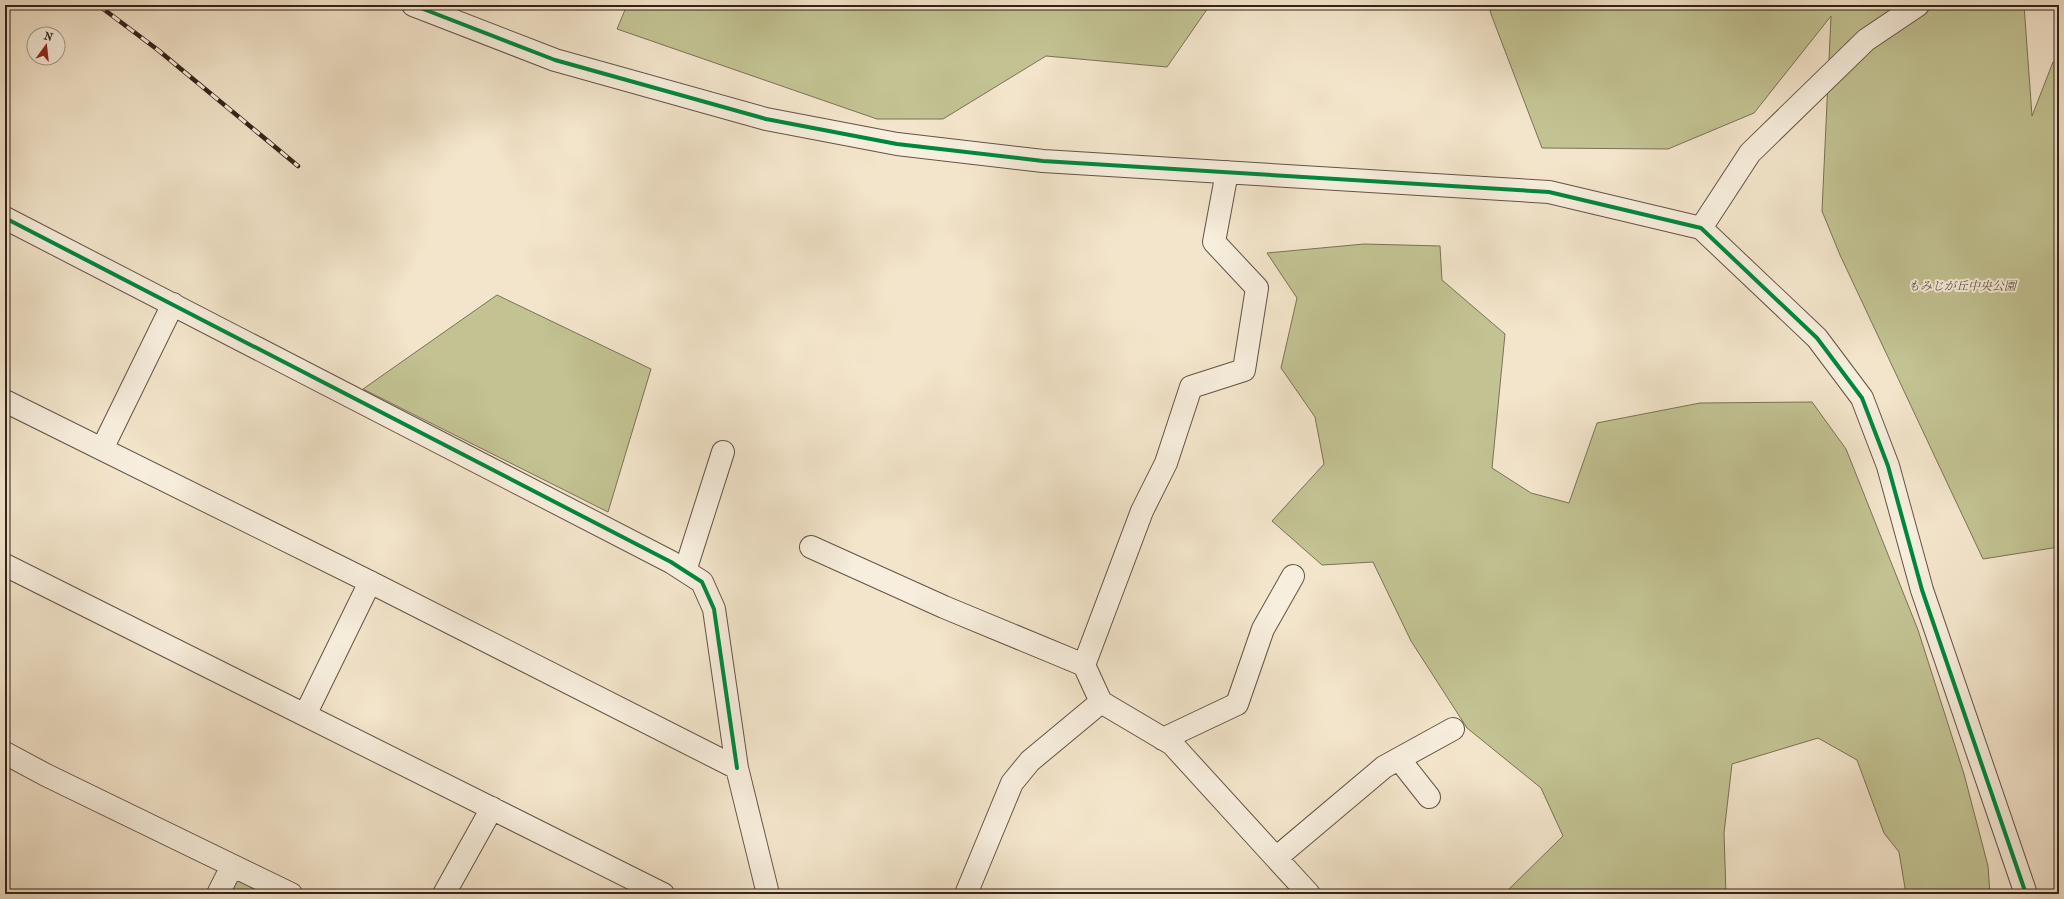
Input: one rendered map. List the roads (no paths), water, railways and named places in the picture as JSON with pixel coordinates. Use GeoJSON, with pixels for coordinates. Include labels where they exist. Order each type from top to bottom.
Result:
{"type":"FeatureCollection","features":[{"type":"Feature","properties":{"kind":"street"},"geometry":{"type":"LineString","coordinates":[[413,5],[555,60],[766,119],[897,144],[1043,161],[1549,192],[1701,228],[1817,338],[1862,398],[1888,466],[1922,590],[2026,894]]}},
{"type":"Feature","properties":{"kind":"street"},"geometry":{"type":"LineString","coordinates":[[1701,228],[1750,153],[1866,40],[1918,5]]}},
{"type":"Feature","properties":{"kind":"street"},"geometry":{"type":"LineString","coordinates":[[1084,665],[1142,511],[1166,463],[1192,387],[1244,370],[1257,288],[1214,242],[1227,172]]}},
{"type":"Feature","properties":{"kind":"street"},"geometry":{"type":"LineString","coordinates":[[5,218],[664,558],[702,582],[714,609],[736,768],[768,894]]}},
{"type":"Feature","properties":{"kind":"street"},"geometry":{"type":"LineString","coordinates":[[102,449],[173,304]]}},
{"type":"Feature","properties":{"kind":"street"},"geometry":{"type":"LineString","coordinates":[[5,401],[370,582],[736,768]]}},
{"type":"Feature","properties":{"kind":"street"},"geometry":{"type":"LineString","coordinates":[[685,571],[723,452]]}},
{"type":"Feature","properties":{"kind":"street"},"geometry":{"type":"LineString","coordinates":[[811,547],[944,608],[1084,665],[1101,702],[1172,744],[1309,894]]}},
{"type":"Feature","properties":{"kind":"street"},"geometry":{"type":"LineString","coordinates":[[5,565],[663,894]]}},
{"type":"Feature","properties":{"kind":"street"},"geometry":{"type":"LineString","coordinates":[[1163,739],[1237,704],[1263,629],[1293,576]]}},
{"type":"Feature","properties":{"kind":"street"},"geometry":{"type":"LineString","coordinates":[[305,715],[370,582]]}},
{"type":"Feature","properties":{"kind":"street"},"geometry":{"type":"LineString","coordinates":[[966,894],[1012,783],[1030,761],[1101,702]]}},
{"type":"Feature","properties":{"kind":"street"},"geometry":{"type":"LineString","coordinates":[[1276,858],[1384,767],[1453,729]]}},
{"type":"Feature","properties":{"kind":"street"},"geometry":{"type":"LineString","coordinates":[[5,753],[46,775],[291,894]]}},
{"type":"Feature","properties":{"kind":"street"},"geometry":{"type":"LineString","coordinates":[[1399,759],[1429,797]]}},
{"type":"Feature","properties":{"kind":"street"},"geometry":{"type":"LineString","coordinates":[[444,894],[492,808]]}},
{"type":"Feature","properties":{"kind":"street"},"geometry":{"type":"LineString","coordinates":[[218,894],[232,866]]}},
{"type":"Feature","properties":{"kind":"railway"},"geometry":{"type":"LineString","coordinates":[[98,5],[158,50],[298,166]]}},
{"type":"Feature","properties":{"kind":"park label","name":"もみじが丘中央公園"},"geometry":{"type":"Point","coordinates":[1962,286]}}]}
